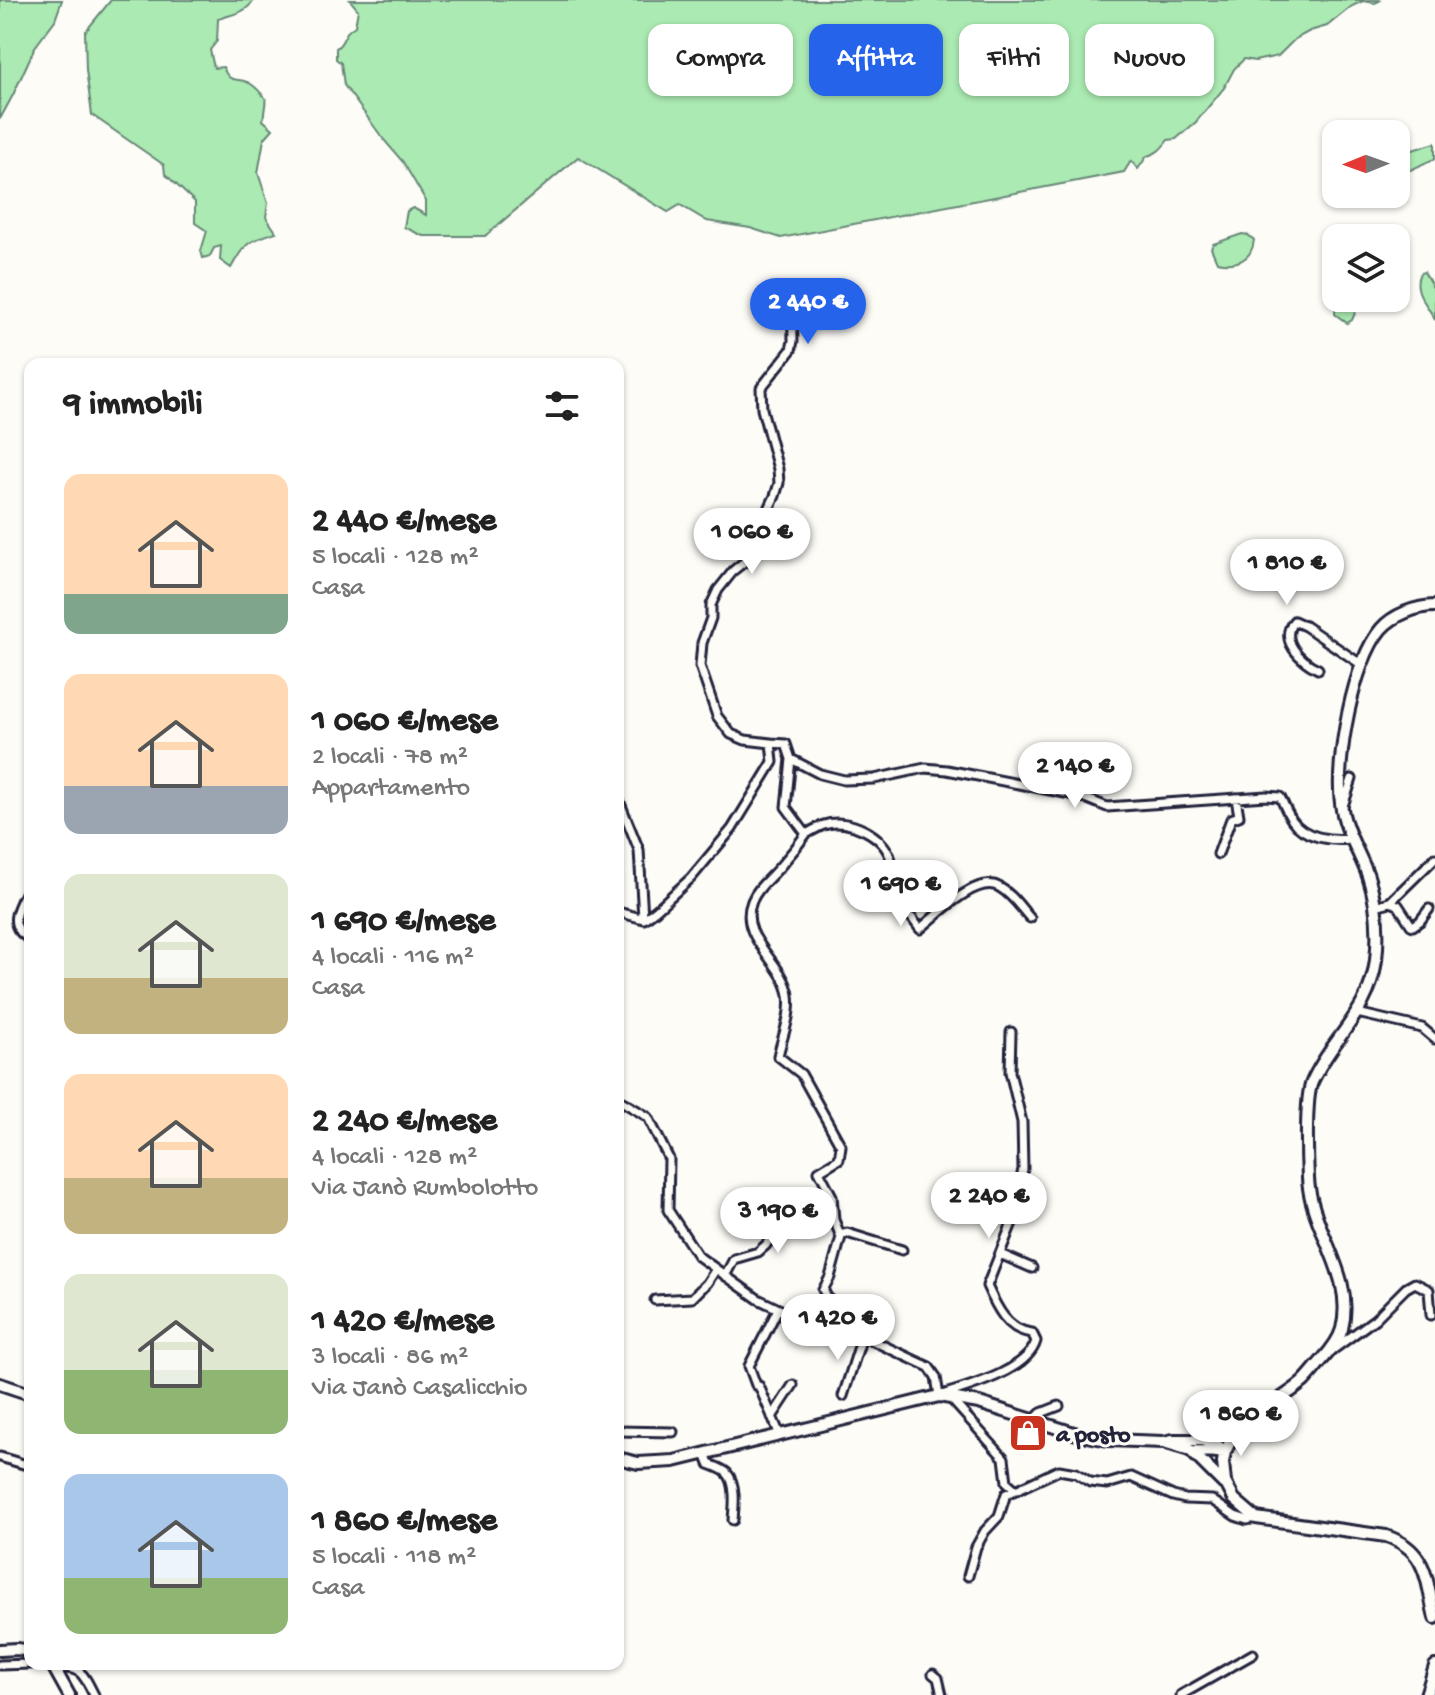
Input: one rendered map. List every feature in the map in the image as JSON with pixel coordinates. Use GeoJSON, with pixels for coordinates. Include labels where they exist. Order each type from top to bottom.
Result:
{"type":"FeatureCollection","features":[{"type":"Feature","properties":{"kind":"main road"},"geometry":{"type":"LineString","coordinates":[[1228,1489],[1224,1472],[1225,1452],[1231,1437],[1240,1426],[1304,1381],[1329,1352],[1341,1331],[1343,1289],[1310,1199],[1308,1119],[1311,1084],[1365,1000],[1376,959],[1375,906],[1368,877],[1350,839],[1342,808],[1340,766],[1354,689],[1367,653],[1380,630],[1403,614],[1435,606]]}},
{"type":"Feature","properties":{"kind":"main road"},"geometry":{"type":"LineString","coordinates":[[0,1384],[24,1392]]}},
{"type":"Feature","properties":{"kind":"main road"},"geometry":{"type":"LineString","coordinates":[[624,1460],[638,1463],[674,1461],[944,1396],[979,1403],[1077,1434],[1108,1440],[1199,1440],[1217,1445],[1225,1452]]}},
{"type":"Feature","properties":{"kind":"main road"},"geometry":{"type":"LineString","coordinates":[[1199,1440],[1240,1426]]}},
{"type":"Feature","properties":{"kind":"main road"},"geometry":{"type":"LineString","coordinates":[[1164,1442],[1190,1450],[1225,1452]]}},
{"type":"Feature","properties":{"kind":"main road"},"geometry":{"type":"LineString","coordinates":[[1190,1450],[1217,1475],[1234,1499],[1256,1518],[1386,1536],[1400,1541],[1421,1562],[1435,1618]]}},
{"type":"Feature","properties":{"kind":"main road"},"geometry":{"type":"LineString","coordinates":[[0,1650],[24,1650]]}},
{"type":"Feature","properties":{"kind":"main road"},"geometry":{"type":"LineString","coordinates":[[1426,1695],[1435,1666]]}},
{"type":"Feature","properties":{"kind":"main road"},"geometry":{"type":"LineString","coordinates":[[53,1670],[69,1695]]}},
{"type":"Feature","properties":{"kind":"street"},"geometry":{"type":"LineString","coordinates":[[792,289],[791,350],[761,388],[762,409],[779,483],[744,562],[718,590],[711,605],[700,666],[717,716],[731,734],[745,740],[786,744],[791,759],[786,807],[806,834]]}},
{"type":"Feature","properties":{"kind":"street"},"geometry":{"type":"LineString","coordinates":[[1318,669],[1293,650],[1288,632],[1294,621],[1362,665]]}},
{"type":"Feature","properties":{"kind":"street"},"geometry":{"type":"LineString","coordinates":[[624,913],[643,918],[691,878],[732,829],[773,762],[771,743]]}},
{"type":"Feature","properties":{"kind":"street"},"geometry":{"type":"LineString","coordinates":[[791,759],[820,774],[844,780],[874,779],[925,768],[947,770],[1080,796],[1107,807],[1280,797],[1299,829],[1325,839],[1350,839]]}},
{"type":"Feature","properties":{"kind":"street"},"geometry":{"type":"LineString","coordinates":[[1342,808],[1352,779]]}},
{"type":"Feature","properties":{"kind":"street"},"geometry":{"type":"LineString","coordinates":[[1218,854],[1231,819],[1239,816],[1236,798]]}},
{"type":"Feature","properties":{"kind":"street"},"geometry":{"type":"LineString","coordinates":[[624,813],[639,850],[643,918]]}},
{"type":"Feature","properties":{"kind":"street"},"geometry":{"type":"LineString","coordinates":[[1016,1490],[1007,1482],[1004,1458],[944,1396],[929,1367],[846,1329],[823,1290],[830,1277],[841,1237],[834,1220],[832,1196],[819,1171],[839,1159],[841,1146],[801,1074],[778,1056],[788,1013],[789,992],[782,974],[753,935],[750,905],[758,890],[806,834],[825,825],[836,824],[863,830],[888,850],[894,873],[890,898],[920,929],[969,891],[989,884],[997,885],[1013,898],[1030,918]]}},
{"type":"Feature","properties":{"kind":"street"},"geometry":{"type":"LineString","coordinates":[[1375,906],[1390,902],[1435,858]]}},
{"type":"Feature","properties":{"kind":"street"},"geometry":{"type":"LineString","coordinates":[[24,897],[14,918],[16,928],[24,936]]}},
{"type":"Feature","properties":{"kind":"street"},"geometry":{"type":"LineString","coordinates":[[1390,902],[1398,905],[1413,926],[1429,909]]}},
{"type":"Feature","properties":{"kind":"street"},"geometry":{"type":"LineString","coordinates":[[1357,1013],[1422,1028],[1435,1039]]}},
{"type":"Feature","properties":{"kind":"street"},"geometry":{"type":"LineString","coordinates":[[944,1396],[1014,1366],[1034,1349],[1036,1341],[1032,1333],[1021,1332],[999,1312],[987,1286],[1012,1223],[1023,1169],[1022,1122],[1010,1072],[1011,1032]]}},
{"type":"Feature","properties":{"kind":"street"},"geometry":{"type":"LineString","coordinates":[[624,1103],[648,1117],[669,1159],[668,1210],[698,1256],[758,1299],[778,1309],[829,1333],[846,1329]]}},
{"type":"Feature","properties":{"kind":"street"},"geometry":{"type":"LineString","coordinates":[[725,1276],[734,1259],[758,1252],[766,1245],[791,1205]]}},
{"type":"Feature","properties":{"kind":"street"},"geometry":{"type":"LineString","coordinates":[[840,1235],[847,1233],[902,1250]]}},
{"type":"Feature","properties":{"kind":"street"},"geometry":{"type":"LineString","coordinates":[[1000,1254],[1032,1268]]}},
{"type":"Feature","properties":{"kind":"street"},"geometry":{"type":"LineString","coordinates":[[655,1300],[692,1298],[716,1269]]}},
{"type":"Feature","properties":{"kind":"street"},"geometry":{"type":"LineString","coordinates":[[1329,1352],[1375,1319],[1415,1283],[1429,1290],[1431,1315]]}},
{"type":"Feature","properties":{"kind":"street"},"geometry":{"type":"LineString","coordinates":[[778,1309],[749,1366],[780,1435]]}},
{"type":"Feature","properties":{"kind":"street"},"geometry":{"type":"LineString","coordinates":[[843,1396],[862,1337]]}},
{"type":"Feature","properties":{"kind":"street"},"geometry":{"type":"LineString","coordinates":[[772,1417],[793,1385]]}},
{"type":"Feature","properties":{"kind":"street"},"geometry":{"type":"LineString","coordinates":[[1034,1420],[1041,1413],[1059,1406]]}},
{"type":"Feature","properties":{"kind":"street"},"geometry":{"type":"LineString","coordinates":[[624,1431],[673,1432]]}},
{"type":"Feature","properties":{"kind":"street"},"geometry":{"type":"LineString","coordinates":[[705,1454],[709,1464],[727,1473],[730,1478],[733,1520]]}},
{"type":"Feature","properties":{"kind":"street"},"geometry":{"type":"LineString","coordinates":[[0,1457],[24,1464]]}},
{"type":"Feature","properties":{"kind":"street"},"geometry":{"type":"LineString","coordinates":[[968,1576],[976,1547],[999,1516],[1006,1494],[1059,1470],[1076,1473],[1090,1482],[1107,1484],[1131,1477],[1173,1496],[1212,1500],[1235,1516],[1247,1520],[1256,1518]]}},
{"type":"Feature","properties":{"kind":"street"},"geometry":{"type":"LineString","coordinates":[[1181,1695],[1253,1654]]}},
{"type":"Feature","properties":{"kind":"street"},"geometry":{"type":"LineString","coordinates":[[0,1665],[24,1664]]}},
{"type":"Feature","properties":{"kind":"street"},"geometry":{"type":"LineString","coordinates":[[76,1670],[85,1676],[94,1695]]}},
{"type":"Feature","properties":{"kind":"street"},"geometry":{"type":"LineString","coordinates":[[933,1674],[938,1678],[942,1695]]}},
{"type":"Feature","properties":{"kind":"green space"},"geometry":{"type":"Polygon","coordinates":[[[0,0],[62,0],[55,20],[35,47],[0,119],[0,0]]]}},
{"type":"Feature","properties":{"kind":"green space"},"geometry":{"type":"Polygon","coordinates":[[[111,0],[254,0],[242,11],[218,19],[217,41],[210,50],[214,68],[223,67],[228,77],[251,84],[266,99],[263,120],[273,129],[264,139],[258,173],[268,203],[266,217],[276,232],[249,244],[231,268],[220,260],[221,246],[203,258],[201,251],[207,231],[195,223],[195,202],[165,174],[164,165],[92,115],[85,32],[111,0]]]}},
{"type":"Feature","properties":{"kind":"green space"},"geometry":{"type":"Polygon","coordinates":[[[350,0],[1381,0],[1375,3],[1363,1],[1352,6],[1327,26],[1295,39],[1278,56],[1255,61],[1244,59],[1196,122],[1176,139],[1168,140],[1154,154],[1147,156],[1138,169],[1131,161],[1124,172],[781,238],[750,228],[707,221],[680,205],[668,212],[578,157],[485,236],[423,236],[404,227],[407,211],[413,208],[426,215],[426,201],[403,162],[344,85],[341,63],[336,59],[336,48],[355,26],[358,10],[350,0]]]}},
{"type":"Feature","properties":{"kind":"green space"},"geometry":{"type":"Polygon","coordinates":[[[1435,143],[1435,159],[1410,170],[1410,151],[1435,143]]]}},
{"type":"Feature","properties":{"kind":"green space"},"geometry":{"type":"Polygon","coordinates":[[[1242,234],[1254,240],[1250,253],[1236,262],[1217,262],[1211,248],[1213,244],[1242,234]]]}},
{"type":"Feature","properties":{"kind":"green space"},"geometry":{"type":"Polygon","coordinates":[[[1424,272],[1435,291],[1435,320],[1418,285],[1420,273],[1424,272]]]}},
{"type":"Feature","properties":{"kind":"green space"},"geometry":{"type":"Polygon","coordinates":[[[1335,312],[1355,312],[1347,323],[1335,312]]]}},
{"type":"Feature","properties":{"kind":"place","name":"a posto"},"geometry":{"type":"Point","coordinates":[1028,1433]}}]}
